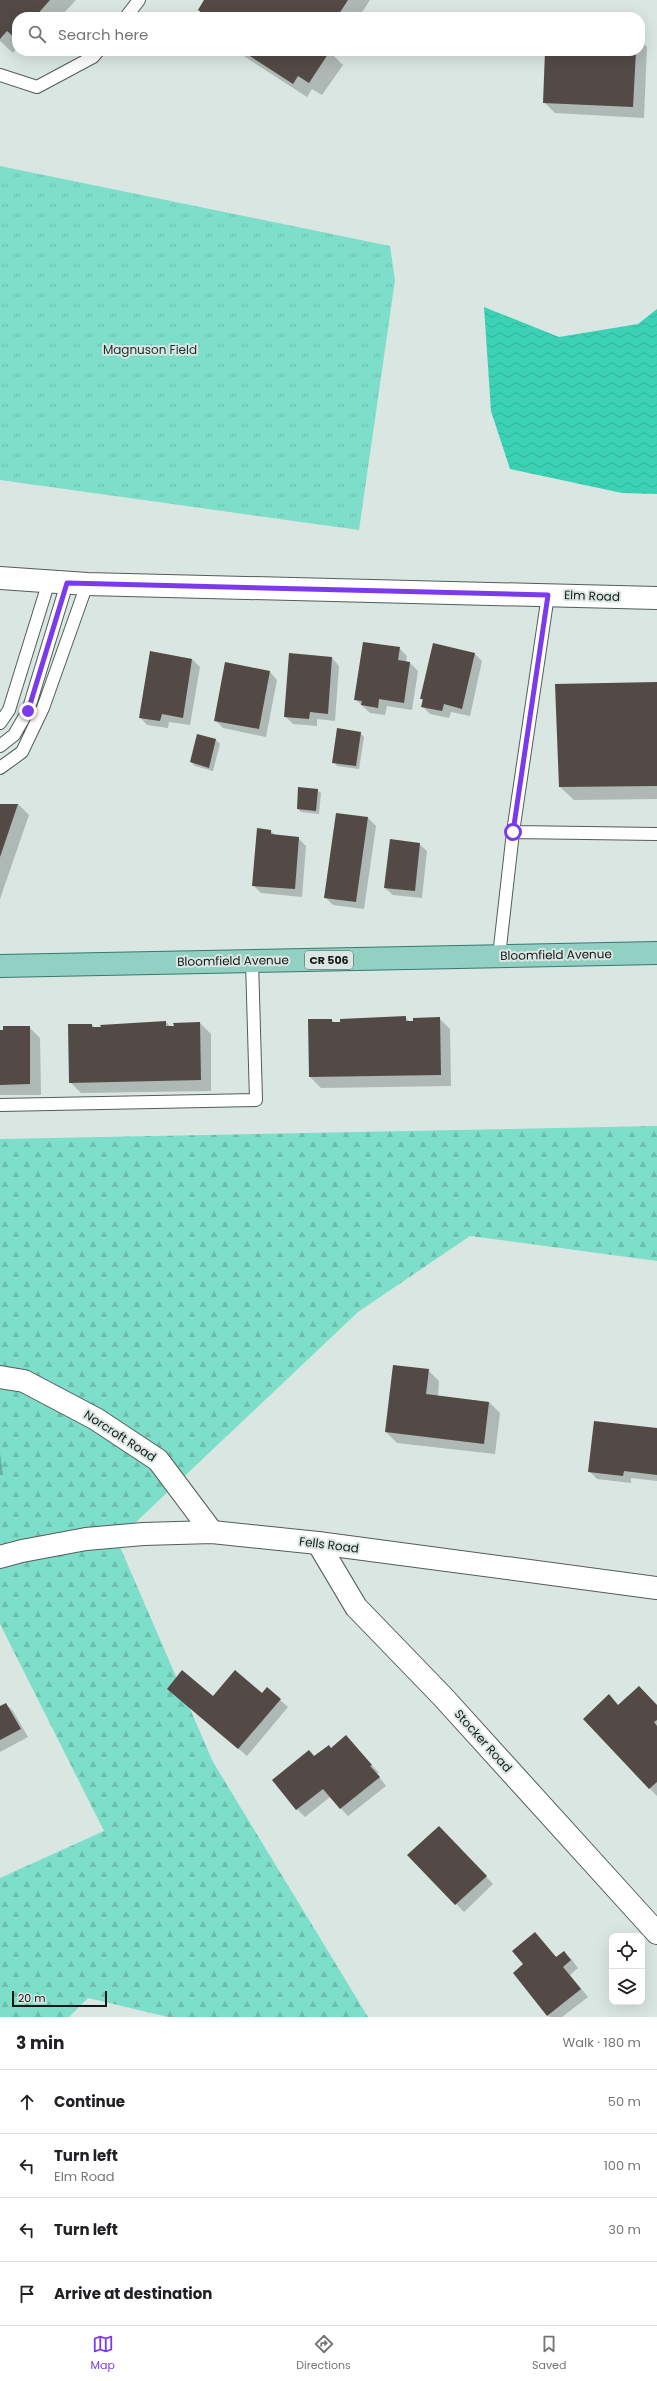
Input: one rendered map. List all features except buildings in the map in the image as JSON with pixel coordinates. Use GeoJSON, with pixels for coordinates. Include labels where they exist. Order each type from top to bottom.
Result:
{"type":"FeatureCollection","features":[{"type":"Feature","properties":{"kind":"main road","name":"Bloomfield Avenue"},"geometry":{"type":"LineString","coordinates":[[0,966],[657,954]]}},
{"type":"Feature","properties":{"kind":"street","name":"Elm Road"},"geometry":{"type":"LineString","coordinates":[[0,578],[68,582],[657,598]]}},
{"type":"Feature","properties":{"kind":"street","name":"Norcroft Road"},"geometry":{"type":"LineString","coordinates":[[0,1377],[24,1381],[90,1415],[158,1460],[212,1532]]}},
{"type":"Feature","properties":{"kind":"street","name":"Fells Road"},"geometry":{"type":"LineString","coordinates":[[0,1557],[22,1551],[86,1540],[143,1534],[212,1532],[318,1543],[657,1588]]}},
{"type":"Feature","properties":{"kind":"street","name":"Stocker Road"},"geometry":{"type":"LineString","coordinates":[[318,1543],[356,1607],[443,1697],[657,1933]]}},
{"type":"Feature","properties":{"kind":"lane"},"geometry":{"type":"LineString","coordinates":[[130,12],[139,0]]}},
{"type":"Feature","properties":{"kind":"lane"},"geometry":{"type":"LineString","coordinates":[[0,75],[37,87],[94,56]]}},
{"type":"Feature","properties":{"kind":"lane"},"geometry":{"type":"LineString","coordinates":[[0,723],[9,710],[68,582]]}},
{"type":"Feature","properties":{"kind":"lane"},"geometry":{"type":"LineString","coordinates":[[0,746],[14,735],[28,711],[68,582]]}},
{"type":"Feature","properties":{"kind":"lane"},"geometry":{"type":"LineString","coordinates":[[0,768],[22,752],[43,708],[68,582]]}},
{"type":"Feature","properties":{"kind":"lane"},"geometry":{"type":"LineString","coordinates":[[499,956],[513,832],[548,595]]}},
{"type":"Feature","properties":{"kind":"lane"},"geometry":{"type":"LineString","coordinates":[[513,832],[657,834]]}},
{"type":"Feature","properties":{"kind":"lane"},"geometry":{"type":"LineString","coordinates":[[0,1105],[256,1100],[252,961]]}},
{"type":"Feature","properties":{"kind":"green space","name":"Magnuson Field"},"geometry":{"type":"Polygon","coordinates":[[[0,166],[390,246],[395,280],[359,530],[0,480],[0,166]]]}},
{"type":"Feature","properties":{"kind":"green space"},"geometry":{"type":"Polygon","coordinates":[[[657,1126],[657,1261],[470,1236],[358,1312],[117,1540],[213,1762],[368,2017],[168,2017],[88,1998],[69,2017],[0,2017],[0,1878],[104,1831],[0,1624],[0,1139],[657,1126]]]}},
{"type":"Feature","properties":{"kind":"water"},"geometry":{"type":"Polygon","coordinates":[[[484,307],[559,337],[638,324],[657,309],[657,494],[622,493],[510,469],[491,411],[484,307]]]}},
{"type":"Feature","properties":{"kind":"route"},"geometry":{"type":"LineString","coordinates":[[28,711],[67,583],[548,595],[513,832]]}}]}
